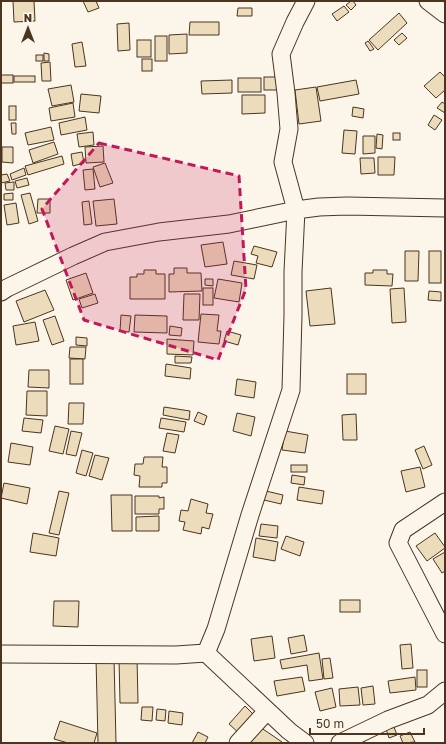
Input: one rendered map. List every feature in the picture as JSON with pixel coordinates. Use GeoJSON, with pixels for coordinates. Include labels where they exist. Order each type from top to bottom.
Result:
{"type":"FeatureCollection","features":[{"type":"Feature","properties":{"kind":"street"},"geometry":{"type":"LineString","coordinates":[[206,654],[216,629],[250,515],[291,390],[293,272],[296,210],[283,162],[288,129],[286,93],[281,54],[306,1]]}},
{"type":"Feature","properties":{"kind":"street"},"geometry":{"type":"LineString","coordinates":[[428,1],[445,14]]}},
{"type":"Feature","properties":{"kind":"street"},"geometry":{"type":"LineString","coordinates":[[1,292],[73,256],[106,242],[160,232],[230,224],[296,210],[319,207],[347,206],[445,208]]}},
{"type":"Feature","properties":{"kind":"street"},"geometry":{"type":"LineString","coordinates":[[445,502],[403,530],[398,543],[445,634]]}},
{"type":"Feature","properties":{"kind":"street"},"geometry":{"type":"LineString","coordinates":[[1,654],[176,656],[206,654],[289,731],[305,743]]}},
{"type":"Feature","properties":{"kind":"street"},"geometry":{"type":"LineString","coordinates":[[340,743],[388,720],[428,704],[445,691]]}},
{"type":"Feature","properties":{"kind":"street"},"geometry":{"type":"LineString","coordinates":[[238,743],[267,711]]}},
{"type":"Feature","properties":{"kind":"highlighted area"},"geometry":{"type":"Polygon","coordinates":[[[99,143],[239,176],[246,289],[218,360],[84,320],[42,209],[99,143]]]}},
{"type":"Feature","properties":{"kind":"building"},"geometry":{"type":"Polygon","coordinates":[[[13,1],[34,1],[35,21],[14,22],[13,1]]]}},
{"type":"Feature","properties":{"kind":"building"},"geometry":{"type":"Polygon","coordinates":[[[83,1],[96,1],[99,8],[88,12],[83,1]]]}},
{"type":"Feature","properties":{"kind":"building"},"geometry":{"type":"Polygon","coordinates":[[[353,1],[356,5],[351,10],[346,5],[353,1]]]}},
{"type":"Feature","properties":{"kind":"building"},"geometry":{"type":"Polygon","coordinates":[[[344,6],[349,12],[337,21],[332,14],[344,6]]]}},
{"type":"Feature","properties":{"kind":"building"},"geometry":{"type":"Polygon","coordinates":[[[238,8],[252,8],[252,16],[237,16],[238,8]]]}},
{"type":"Feature","properties":{"kind":"building"},"geometry":{"type":"Polygon","coordinates":[[[399,13],[407,23],[378,50],[369,40],[399,13]]]}},
{"type":"Feature","properties":{"kind":"building"},"geometry":{"type":"Polygon","coordinates":[[[190,22],[219,22],[219,35],[189,35],[190,22]]]}},
{"type":"Feature","properties":{"kind":"building"},"geometry":{"type":"Polygon","coordinates":[[[129,23],[130,50],[118,51],[117,24],[129,23]]]}},
{"type":"Feature","properties":{"kind":"building"},"geometry":{"type":"Polygon","coordinates":[[[402,33],[407,38],[399,45],[394,40],[402,33]]]}},
{"type":"Feature","properties":{"kind":"building"},"geometry":{"type":"Polygon","coordinates":[[[187,34],[187,53],[169,54],[169,35],[187,34]]]}},
{"type":"Feature","properties":{"kind":"building"},"geometry":{"type":"Polygon","coordinates":[[[155,36],[167,36],[167,61],[155,61],[155,36]]]}},
{"type":"Feature","properties":{"kind":"building"},"geometry":{"type":"Polygon","coordinates":[[[137,40],[151,40],[151,57],[137,57],[137,40]]]}},
{"type":"Feature","properties":{"kind":"building"},"geometry":{"type":"Polygon","coordinates":[[[368,41],[374,49],[370,51],[365,43],[368,41]]]}},
{"type":"Feature","properties":{"kind":"building"},"geometry":{"type":"Polygon","coordinates":[[[82,42],[86,66],[75,67],[72,44],[82,42]]]}},
{"type":"Feature","properties":{"kind":"building"},"geometry":{"type":"Polygon","coordinates":[[[44,53],[49,54],[49,61],[44,61],[44,53]]]}},
{"type":"Feature","properties":{"kind":"building"},"geometry":{"type":"Polygon","coordinates":[[[36,55],[43,55],[43,61],[36,61],[36,55]]]}},
{"type":"Feature","properties":{"kind":"building"},"geometry":{"type":"Polygon","coordinates":[[[142,59],[152,59],[152,71],[142,71],[142,59]]]}},
{"type":"Feature","properties":{"kind":"building"},"geometry":{"type":"Polygon","coordinates":[[[50,62],[51,81],[42,81],[41,63],[50,62]]]}},
{"type":"Feature","properties":{"kind":"building"},"geometry":{"type":"Polygon","coordinates":[[[440,72],[445,77],[445,90],[436,98],[424,86],[440,72]]]}},
{"type":"Feature","properties":{"kind":"building"},"geometry":{"type":"Polygon","coordinates":[[[1,75],[13,75],[13,83],[1,83],[1,75]]]}},
{"type":"Feature","properties":{"kind":"building"},"geometry":{"type":"Polygon","coordinates":[[[14,76],[35,76],[35,82],[14,82],[14,76]]]}},
{"type":"Feature","properties":{"kind":"building"},"geometry":{"type":"Polygon","coordinates":[[[264,77],[277,77],[277,90],[264,90],[264,77]]]}},
{"type":"Feature","properties":{"kind":"building"},"geometry":{"type":"Polygon","coordinates":[[[238,78],[261,78],[261,92],[238,92],[238,78]]]}},
{"type":"Feature","properties":{"kind":"building"},"geometry":{"type":"Polygon","coordinates":[[[232,80],[232,93],[202,94],[201,81],[232,80]]]}},
{"type":"Feature","properties":{"kind":"building"},"geometry":{"type":"Polygon","coordinates":[[[356,80],[359,94],[320,101],[317,87],[356,80]]]}},
{"type":"Feature","properties":{"kind":"building"},"geometry":{"type":"Polygon","coordinates":[[[71,85],[74,102],[52,106],[48,89],[71,85]]]}},
{"type":"Feature","properties":{"kind":"building"},"geometry":{"type":"Polygon","coordinates":[[[316,87],[321,121],[299,124],[295,90],[316,87]]]}},
{"type":"Feature","properties":{"kind":"building"},"geometry":{"type":"Polygon","coordinates":[[[81,94],[101,96],[99,113],[79,111],[81,94]]]}},
{"type":"Feature","properties":{"kind":"building"},"geometry":{"type":"Polygon","coordinates":[[[242,95],[265,95],[265,113],[242,114],[242,95]]]}},
{"type":"Feature","properties":{"kind":"building"},"geometry":{"type":"Polygon","coordinates":[[[442,102],[445,104],[445,113],[437,108],[442,102]]]}},
{"type":"Feature","properties":{"kind":"building"},"geometry":{"type":"Polygon","coordinates":[[[73,103],[75,117],[51,121],[49,108],[73,103]]]}},
{"type":"Feature","properties":{"kind":"building"},"geometry":{"type":"Polygon","coordinates":[[[9,106],[16,106],[16,120],[9,120],[9,106]]]}},
{"type":"Feature","properties":{"kind":"building"},"geometry":{"type":"Polygon","coordinates":[[[353,107],[364,109],[363,118],[352,116],[353,107]]]}},
{"type":"Feature","properties":{"kind":"building"},"geometry":{"type":"Polygon","coordinates":[[[434,115],[442,120],[435,130],[428,125],[434,115]]]}},
{"type":"Feature","properties":{"kind":"building"},"geometry":{"type":"Polygon","coordinates":[[[85,117],[87,130],[61,135],[59,123],[85,117]]]}},
{"type":"Feature","properties":{"kind":"building"},"geometry":{"type":"Polygon","coordinates":[[[11,123],[16,123],[16,134],[12,134],[11,123]]]}},
{"type":"Feature","properties":{"kind":"building"},"geometry":{"type":"Polygon","coordinates":[[[51,127],[54,140],[28,145],[25,133],[51,127]]]}},
{"type":"Feature","properties":{"kind":"building"},"geometry":{"type":"Polygon","coordinates":[[[344,130],[357,131],[355,154],[342,153],[344,130]]]}},
{"type":"Feature","properties":{"kind":"building"},"geometry":{"type":"Polygon","coordinates":[[[93,132],[94,145],[79,147],[77,134],[93,132]]]}},
{"type":"Feature","properties":{"kind":"building"},"geometry":{"type":"Polygon","coordinates":[[[393,133],[400,133],[400,140],[393,140],[393,133]]]}},
{"type":"Feature","properties":{"kind":"building"},"geometry":{"type":"Polygon","coordinates":[[[377,134],[383,135],[382,149],[376,148],[377,134]]]}},
{"type":"Feature","properties":{"kind":"building"},"geometry":{"type":"Polygon","coordinates":[[[363,136],[375,136],[375,153],[363,154],[363,136]]]}},
{"type":"Feature","properties":{"kind":"building"},"geometry":{"type":"Polygon","coordinates":[[[54,142],[58,154],[33,163],[29,150],[54,142]]]}},
{"type":"Feature","properties":{"kind":"building"},"geometry":{"type":"Polygon","coordinates":[[[103,146],[104,162],[86,163],[85,147],[103,146]]]}},
{"type":"Feature","properties":{"kind":"building"},"geometry":{"type":"Polygon","coordinates":[[[2,147],[13,147],[13,163],[2,162],[2,147]]]}},
{"type":"Feature","properties":{"kind":"building"},"geometry":{"type":"Polygon","coordinates":[[[82,152],[84,163],[73,166],[71,154],[82,152]]]}},
{"type":"Feature","properties":{"kind":"building"},"geometry":{"type":"Polygon","coordinates":[[[62,156],[64,164],[28,175],[25,166],[62,156]]]}},
{"type":"Feature","properties":{"kind":"building"},"geometry":{"type":"Polygon","coordinates":[[[378,157],[395,157],[394,175],[378,175],[378,157]]]}},
{"type":"Feature","properties":{"kind":"building"},"geometry":{"type":"Polygon","coordinates":[[[360,158],[374,158],[375,173],[361,174],[360,158]]]}},
{"type":"Feature","properties":{"kind":"building"},"geometry":{"type":"Polygon","coordinates":[[[105,163],[113,183],[100,187],[93,167],[105,163]]]}},
{"type":"Feature","properties":{"kind":"building"},"geometry":{"type":"Polygon","coordinates":[[[24,168],[26,175],[12,180],[10,174],[24,168]]]}},
{"type":"Feature","properties":{"kind":"building"},"geometry":{"type":"Polygon","coordinates":[[[93,169],[95,189],[85,190],[83,170],[93,169]]]}},
{"type":"Feature","properties":{"kind":"building"},"geometry":{"type":"Polygon","coordinates":[[[7,174],[10,181],[1,183],[1,175],[7,174]]]}},
{"type":"Feature","properties":{"kind":"building"},"geometry":{"type":"Polygon","coordinates":[[[27,178],[29,185],[17,188],[15,181],[27,178]]]}},
{"type":"Feature","properties":{"kind":"building"},"geometry":{"type":"Polygon","coordinates":[[[14,182],[14,190],[6,190],[5,183],[14,182]]]}},
{"type":"Feature","properties":{"kind":"building"},"geometry":{"type":"Polygon","coordinates":[[[13,193],[13,200],[4,200],[4,194],[13,193]]]}},
{"type":"Feature","properties":{"kind":"building"},"geometry":{"type":"Polygon","coordinates":[[[30,193],[38,221],[29,224],[21,195],[30,193]]]}},
{"type":"Feature","properties":{"kind":"building"},"geometry":{"type":"Polygon","coordinates":[[[38,199],[50,199],[50,213],[37,213],[38,199]]]}},
{"type":"Feature","properties":{"kind":"building"},"geometry":{"type":"Polygon","coordinates":[[[114,199],[117,224],[96,226],[93,201],[114,199]]]}},
{"type":"Feature","properties":{"kind":"building"},"geometry":{"type":"Polygon","coordinates":[[[89,201],[92,224],[84,225],[82,202],[89,201]]]}},
{"type":"Feature","properties":{"kind":"building"},"geometry":{"type":"Polygon","coordinates":[[[16,203],[19,223],[7,225],[4,205],[16,203]]]}},
{"type":"Feature","properties":{"kind":"building"},"geometry":{"type":"Polygon","coordinates":[[[223,242],[227,264],[205,267],[201,245],[223,242]]]}},
{"type":"Feature","properties":{"kind":"building"},"geometry":{"type":"Polygon","coordinates":[[[254,246],[277,252],[272,267],[256,263],[258,256],[251,254],[254,246]]]}},
{"type":"Feature","properties":{"kind":"building"},"geometry":{"type":"Polygon","coordinates":[[[405,251],[419,251],[418,281],[405,281],[405,251]]]}},
{"type":"Feature","properties":{"kind":"building"},"geometry":{"type":"Polygon","coordinates":[[[429,251],[441,251],[441,283],[429,283],[429,251]]]}},
{"type":"Feature","properties":{"kind":"building"},"geometry":{"type":"Polygon","coordinates":[[[234,261],[257,265],[254,279],[231,275],[234,261]]]}},
{"type":"Feature","properties":{"kind":"building"},"geometry":{"type":"Polygon","coordinates":[[[174,268],[187,268],[187,273],[201,273],[202,291],[169,292],[169,274],[174,274],[174,268]]]}},
{"type":"Feature","properties":{"kind":"building"},"geometry":{"type":"Polygon","coordinates":[[[144,270],[156,270],[156,274],[165,274],[165,299],[130,299],[130,277],[137,277],[137,274],[144,274],[144,270]]]}},
{"type":"Feature","properties":{"kind":"building"},"geometry":{"type":"Polygon","coordinates":[[[373,270],[387,270],[387,274],[393,274],[392,286],[365,285],[365,273],[373,273],[373,270]]]}},
{"type":"Feature","properties":{"kind":"building"},"geometry":{"type":"Polygon","coordinates":[[[86,273],[93,293],[73,300],[66,280],[86,273]]]}},
{"type":"Feature","properties":{"kind":"building"},"geometry":{"type":"Polygon","coordinates":[[[205,279],[213,279],[213,286],[205,285],[205,279]]]}},
{"type":"Feature","properties":{"kind":"building"},"geometry":{"type":"Polygon","coordinates":[[[218,279],[242,283],[239,302],[214,298],[218,279]]]}},
{"type":"Feature","properties":{"kind":"building"},"geometry":{"type":"Polygon","coordinates":[[[203,288],[213,288],[213,305],[203,305],[203,288]]]}},
{"type":"Feature","properties":{"kind":"building"},"geometry":{"type":"Polygon","coordinates":[[[331,288],[335,324],[310,326],[306,291],[331,288]]]}},
{"type":"Feature","properties":{"kind":"building"},"geometry":{"type":"Polygon","coordinates":[[[404,288],[406,322],[392,323],[390,289],[404,288]]]}},
{"type":"Feature","properties":{"kind":"building"},"geometry":{"type":"Polygon","coordinates":[[[45,290],[54,310],[24,322],[16,301],[45,290]]]}},
{"type":"Feature","properties":{"kind":"building"},"geometry":{"type":"Polygon","coordinates":[[[429,291],[441,292],[441,301],[428,300],[429,291]]]}},
{"type":"Feature","properties":{"kind":"building"},"geometry":{"type":"Polygon","coordinates":[[[95,294],[98,303],[82,308],[79,299],[95,294]]]}},
{"type":"Feature","properties":{"kind":"building"},"geometry":{"type":"Polygon","coordinates":[[[184,294],[200,294],[199,320],[183,320],[184,294]]]}},
{"type":"Feature","properties":{"kind":"building"},"geometry":{"type":"Polygon","coordinates":[[[201,314],[219,315],[217,331],[221,331],[219,344],[198,342],[201,314]]]}},
{"type":"Feature","properties":{"kind":"building"},"geometry":{"type":"Polygon","coordinates":[[[121,315],[131,316],[129,332],[120,331],[121,315]]]}},
{"type":"Feature","properties":{"kind":"building"},"geometry":{"type":"Polygon","coordinates":[[[135,315],[167,316],[167,333],[134,332],[135,315]]]}},
{"type":"Feature","properties":{"kind":"building"},"geometry":{"type":"Polygon","coordinates":[[[55,316],[64,341],[52,345],[43,320],[55,316]]]}},
{"type":"Feature","properties":{"kind":"building"},"geometry":{"type":"Polygon","coordinates":[[[35,322],[39,341],[16,345],[13,326],[35,322]]]}},
{"type":"Feature","properties":{"kind":"building"},"geometry":{"type":"Polygon","coordinates":[[[170,326],[182,328],[181,336],[169,335],[170,326]]]}},
{"type":"Feature","properties":{"kind":"building"},"geometry":{"type":"Polygon","coordinates":[[[227,331],[241,335],[238,345],[224,341],[227,331]]]}},
{"type":"Feature","properties":{"kind":"building"},"geometry":{"type":"Polygon","coordinates":[[[76,337],[87,338],[87,346],[76,345],[76,337]]]}},
{"type":"Feature","properties":{"kind":"building"},"geometry":{"type":"Polygon","coordinates":[[[167,339],[194,341],[193,355],[167,354],[167,339]]]}},
{"type":"Feature","properties":{"kind":"building"},"geometry":{"type":"Polygon","coordinates":[[[70,347],[86,347],[85,359],[69,358],[70,347]]]}},
{"type":"Feature","properties":{"kind":"building"},"geometry":{"type":"Polygon","coordinates":[[[175,356],[192,357],[191,363],[175,363],[175,356]]]}},
{"type":"Feature","properties":{"kind":"building"},"geometry":{"type":"Polygon","coordinates":[[[70,359],[83,359],[83,384],[70,384],[70,359]]]}},
{"type":"Feature","properties":{"kind":"building"},"geometry":{"type":"Polygon","coordinates":[[[166,364],[191,368],[190,379],[165,376],[166,364]]]}},
{"type":"Feature","properties":{"kind":"building"},"geometry":{"type":"Polygon","coordinates":[[[29,370],[49,370],[49,388],[28,387],[29,370]]]}},
{"type":"Feature","properties":{"kind":"building"},"geometry":{"type":"Polygon","coordinates":[[[347,374],[366,374],[366,394],[347,394],[347,374]]]}},
{"type":"Feature","properties":{"kind":"building"},"geometry":{"type":"Polygon","coordinates":[[[237,379],[256,382],[254,398],[235,395],[237,379]]]}},
{"type":"Feature","properties":{"kind":"building"},"geometry":{"type":"Polygon","coordinates":[[[27,391],[47,391],[47,416],[26,415],[27,391]]]}},
{"type":"Feature","properties":{"kind":"building"},"geometry":{"type":"Polygon","coordinates":[[[69,403],[84,403],[83,424],[68,424],[69,403]]]}},
{"type":"Feature","properties":{"kind":"building"},"geometry":{"type":"Polygon","coordinates":[[[164,407],[190,411],[189,420],[163,415],[164,407]]]}},
{"type":"Feature","properties":{"kind":"building"},"geometry":{"type":"Polygon","coordinates":[[[198,412],[207,416],[204,425],[194,421],[198,412]]]}},
{"type":"Feature","properties":{"kind":"building"},"geometry":{"type":"Polygon","coordinates":[[[237,413],[255,417],[251,436],[233,431],[237,413]]]}},
{"type":"Feature","properties":{"kind":"building"},"geometry":{"type":"Polygon","coordinates":[[[356,414],[357,440],[343,440],[342,415],[356,414]]]}},
{"type":"Feature","properties":{"kind":"building"},"geometry":{"type":"Polygon","coordinates":[[[24,418],[43,420],[41,433],[22,431],[24,418]]]}},
{"type":"Feature","properties":{"kind":"building"},"geometry":{"type":"Polygon","coordinates":[[[161,418],[186,422],[184,432],[159,428],[161,418]]]}},
{"type":"Feature","properties":{"kind":"building"},"geometry":{"type":"Polygon","coordinates":[[[55,426],[69,429],[63,454],[49,451],[55,426]]]}},
{"type":"Feature","properties":{"kind":"building"},"geometry":{"type":"Polygon","coordinates":[[[71,431],[82,433],[76,456],[66,454],[71,431]]]}},
{"type":"Feature","properties":{"kind":"building"},"geometry":{"type":"Polygon","coordinates":[[[285,431],[308,435],[305,453],[282,450],[285,431]]]}},
{"type":"Feature","properties":{"kind":"building"},"geometry":{"type":"Polygon","coordinates":[[[167,433],[179,435],[175,453],[163,451],[167,433]]]}},
{"type":"Feature","properties":{"kind":"building"},"geometry":{"type":"Polygon","coordinates":[[[11,443],[33,447],[30,465],[8,462],[11,443]]]}},
{"type":"Feature","properties":{"kind":"building"},"geometry":{"type":"Polygon","coordinates":[[[424,446],[432,465],[423,469],[415,450],[424,446]]]}},
{"type":"Feature","properties":{"kind":"building"},"geometry":{"type":"Polygon","coordinates":[[[82,450],[93,453],[86,476],[76,473],[82,450]]]}},
{"type":"Feature","properties":{"kind":"building"},"geometry":{"type":"Polygon","coordinates":[[[95,455],[109,458],[102,480],[89,476],[95,455]]]}},
{"type":"Feature","properties":{"kind":"building"},"geometry":{"type":"Polygon","coordinates":[[[144,457],[163,457],[162,467],[167,467],[167,483],[162,483],[162,487],[139,487],[140,476],[134,475],[135,464],[143,464],[144,457]]]}},
{"type":"Feature","properties":{"kind":"building"},"geometry":{"type":"Polygon","coordinates":[[[291,465],[307,465],[307,472],[291,472],[291,465]]]}},
{"type":"Feature","properties":{"kind":"building"},"geometry":{"type":"Polygon","coordinates":[[[420,467],[425,487],[406,492],[401,471],[420,467]]]}},
{"type":"Feature","properties":{"kind":"building"},"geometry":{"type":"Polygon","coordinates":[[[292,475],[305,477],[304,485],[291,483],[292,475]]]}},
{"type":"Feature","properties":{"kind":"building"},"geometry":{"type":"Polygon","coordinates":[[[4,483],[30,488],[27,504],[1,498],[4,483]]]}},
{"type":"Feature","properties":{"kind":"building"},"geometry":{"type":"Polygon","coordinates":[[[299,487],[324,491],[322,504],[297,500],[299,487]]]}},
{"type":"Feature","properties":{"kind":"building"},"geometry":{"type":"Polygon","coordinates":[[[59,491],[69,493],[59,535],[49,533],[59,491]]]}},
{"type":"Feature","properties":{"kind":"building"},"geometry":{"type":"Polygon","coordinates":[[[266,491],[283,495],[281,504],[264,500],[266,491]]]}},
{"type":"Feature","properties":{"kind":"building"},"geometry":{"type":"Polygon","coordinates":[[[111,495],[132,495],[132,531],[112,531],[111,495]]]}},
{"type":"Feature","properties":{"kind":"building"},"geometry":{"type":"Polygon","coordinates":[[[135,496],[164,497],[164,509],[159,509],[159,514],[135,514],[135,496]]]}},
{"type":"Feature","properties":{"kind":"building"},"geometry":{"type":"Polygon","coordinates":[[[191,499],[208,504],[206,513],[213,514],[209,529],[202,527],[201,534],[183,530],[185,522],[179,521],[181,510],[188,511],[191,499]]]}},
{"type":"Feature","properties":{"kind":"building"},"geometry":{"type":"Polygon","coordinates":[[[159,516],[159,531],[136,531],[136,517],[159,516]]]}},
{"type":"Feature","properties":{"kind":"building"},"geometry":{"type":"Polygon","coordinates":[[[261,524],[278,526],[277,538],[259,536],[261,524]]]}},
{"type":"Feature","properties":{"kind":"building"},"geometry":{"type":"Polygon","coordinates":[[[33,533],[59,538],[56,556],[30,552],[33,533]]]}},
{"type":"Feature","properties":{"kind":"building"},"geometry":{"type":"Polygon","coordinates":[[[435,533],[445,548],[427,561],[416,546],[435,533]]]}},
{"type":"Feature","properties":{"kind":"building"},"geometry":{"type":"Polygon","coordinates":[[[286,536],[304,542],[300,556],[281,549],[286,536]]]}},
{"type":"Feature","properties":{"kind":"building"},"geometry":{"type":"Polygon","coordinates":[[[256,538],[278,542],[275,561],[253,557],[256,538]]]}},
{"type":"Feature","properties":{"kind":"building"},"geometry":{"type":"Polygon","coordinates":[[[445,552],[445,571],[442,573],[433,559],[445,552]]]}},
{"type":"Feature","properties":{"kind":"building"},"geometry":{"type":"Polygon","coordinates":[[[340,600],[360,600],[360,612],[340,612],[340,600]]]}},
{"type":"Feature","properties":{"kind":"building"},"geometry":{"type":"Polygon","coordinates":[[[54,601],[79,601],[78,627],[53,626],[54,601]]]}},
{"type":"Feature","properties":{"kind":"building"},"geometry":{"type":"Polygon","coordinates":[[[304,635],[307,651],[291,654],[288,638],[304,635]]]}},
{"type":"Feature","properties":{"kind":"building"},"geometry":{"type":"Polygon","coordinates":[[[272,636],[275,658],[254,661],[251,639],[272,636]]]}},
{"type":"Feature","properties":{"kind":"building"},"geometry":{"type":"Polygon","coordinates":[[[411,644],[413,668],[402,669],[400,645],[411,644]]]}},
{"type":"Feature","properties":{"kind":"building"},"geometry":{"type":"Polygon","coordinates":[[[319,653],[323,679],[309,681],[307,665],[282,669],[280,660],[319,653]]]}},
{"type":"Feature","properties":{"kind":"building"},"geometry":{"type":"Polygon","coordinates":[[[96,658],[114,658],[116,743],[98,743],[96,658]]]}},
{"type":"Feature","properties":{"kind":"building"},"geometry":{"type":"Polygon","coordinates":[[[119,658],[137,658],[138,703],[120,703],[119,658]]]}},
{"type":"Feature","properties":{"kind":"building"},"geometry":{"type":"Polygon","coordinates":[[[330,658],[333,678],[324,679],[322,659],[330,658]]]}},
{"type":"Feature","properties":{"kind":"building"},"geometry":{"type":"Polygon","coordinates":[[[417,670],[427,670],[427,687],[417,687],[417,670]]]}},
{"type":"Feature","properties":{"kind":"building"},"geometry":{"type":"Polygon","coordinates":[[[302,677],[305,691],[277,696],[274,681],[302,677]]]}},
{"type":"Feature","properties":{"kind":"building"},"geometry":{"type":"Polygon","coordinates":[[[415,677],[416,690],[390,693],[388,681],[415,677]]]}},
{"type":"Feature","properties":{"kind":"building"},"geometry":{"type":"Polygon","coordinates":[[[373,686],[375,704],[363,705],[361,688],[373,686]]]}},
{"type":"Feature","properties":{"kind":"building"},"geometry":{"type":"Polygon","coordinates":[[[358,687],[360,705],[340,706],[339,689],[358,687]]]}},
{"type":"Feature","properties":{"kind":"building"},"geometry":{"type":"Polygon","coordinates":[[[332,688],[336,707],[320,711],[315,692],[332,688]]]}},
{"type":"Feature","properties":{"kind":"building"},"geometry":{"type":"Polygon","coordinates":[[[245,706],[257,718],[241,735],[229,724],[245,706]]]}},
{"type":"Feature","properties":{"kind":"building"},"geometry":{"type":"Polygon","coordinates":[[[142,707],[153,707],[152,721],[141,720],[142,707]]]}},
{"type":"Feature","properties":{"kind":"building"},"geometry":{"type":"Polygon","coordinates":[[[157,709],[166,710],[165,721],[156,720],[157,709]]]}},
{"type":"Feature","properties":{"kind":"building"},"geometry":{"type":"Polygon","coordinates":[[[169,711],[183,713],[182,725],[168,723],[169,711]]]}},
{"type":"Feature","properties":{"kind":"building"},"geometry":{"type":"Polygon","coordinates":[[[60,721],[97,733],[94,743],[68,743],[54,739],[60,721]]]}},
{"type":"Feature","properties":{"kind":"building"},"geometry":{"type":"Polygon","coordinates":[[[260,727],[282,743],[250,743],[249,742],[260,727]]]}},
{"type":"Feature","properties":{"kind":"building"},"geometry":{"type":"Polygon","coordinates":[[[394,727],[397,735],[389,738],[386,729],[394,727]]]}},
{"type":"Feature","properties":{"kind":"building"},"geometry":{"type":"Polygon","coordinates":[[[198,732],[208,737],[205,743],[192,743],[198,732]]]}},
{"type":"Feature","properties":{"kind":"building"},"geometry":{"type":"Polygon","coordinates":[[[410,732],[415,742],[403,743],[400,736],[410,732]]]}}]}
